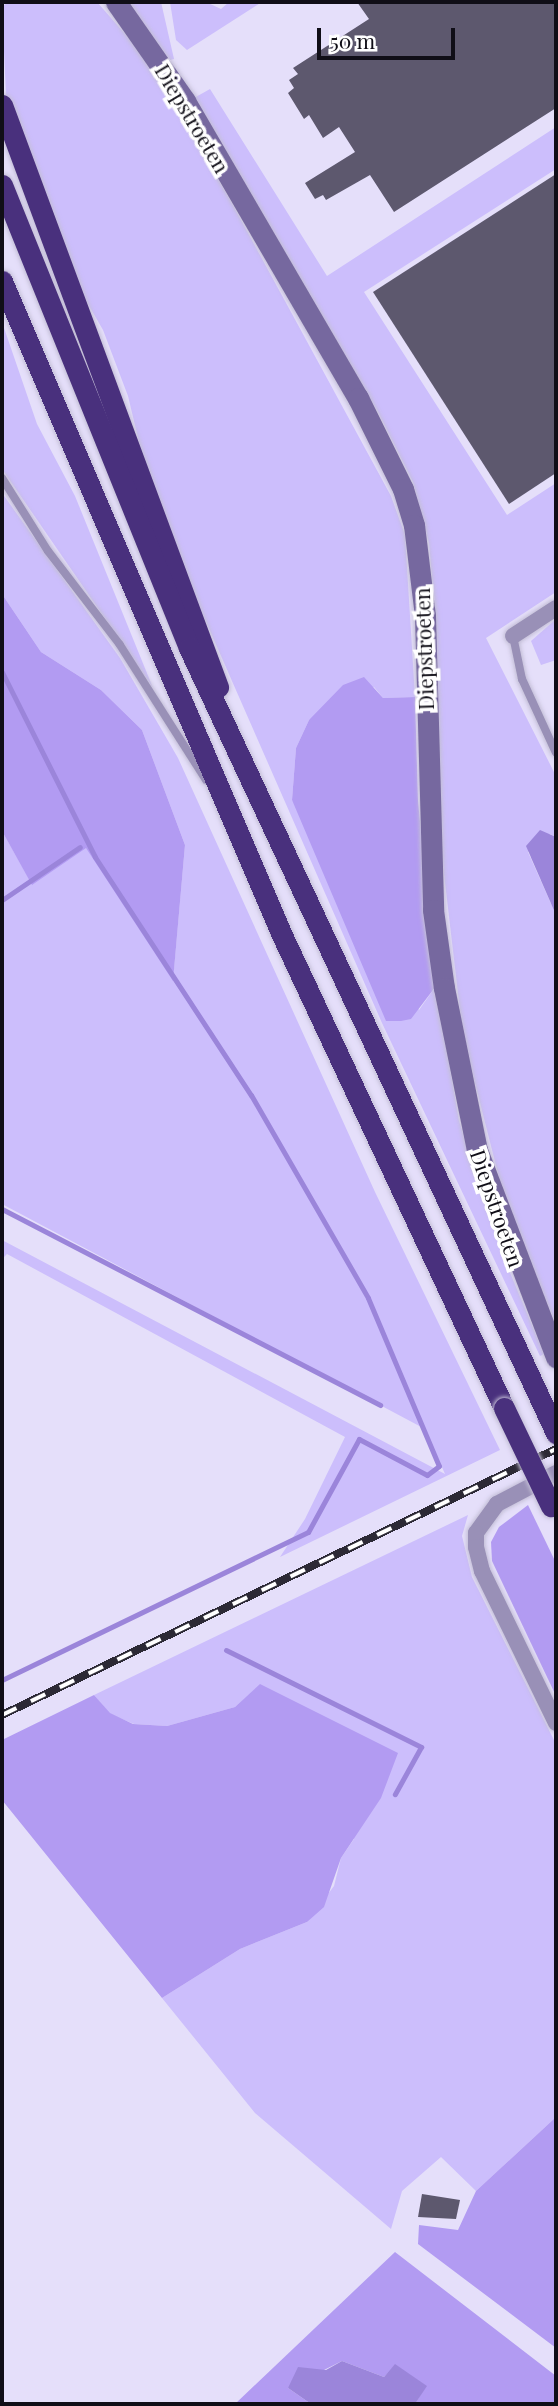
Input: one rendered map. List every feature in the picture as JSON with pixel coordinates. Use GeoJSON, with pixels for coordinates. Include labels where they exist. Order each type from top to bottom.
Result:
{"type":"FeatureCollection","features":[{"type":"Feature","properties":{"kind":"highway"},"geometry":{"type":"LineString","coordinates":[[2,105],[207,650],[238,752]]}},
{"type":"Feature","properties":{"kind":"highway"},"geometry":{"type":"LineString","coordinates":[[2,185],[112,469],[238,752],[556,1433]]}},
{"type":"Feature","properties":{"kind":"highway"},"geometry":{"type":"LineString","coordinates":[[2,281],[234,827],[554,1512]]}},
{"type":"Feature","properties":{"kind":"street","name":"Diepstroeten"},"geometry":{"type":"LineString","coordinates":[[116,2],[185,101],[358,398],[403,489],[414,525],[425,616],[433,910],[444,989],[477,1150],[556,1357]]}},
{"type":"Feature","properties":{"kind":"street"},"geometry":{"type":"LineString","coordinates":[[513,636],[556,608]]}},
{"type":"Feature","properties":{"kind":"street"},"geometry":{"type":"LineString","coordinates":[[556,1473],[497,1504],[476,1533],[476,1547],[482,1572],[556,1723]]}},
{"type":"Feature","properties":{"kind":"lane"},"geometry":{"type":"LineString","coordinates":[[2,478],[48,551],[120,645],[234,827]]}},
{"type":"Feature","properties":{"kind":"lane"},"geometry":{"type":"LineString","coordinates":[[513,636],[522,679],[556,753]]}},
{"type":"Feature","properties":{"kind":"shaded area"},"geometry":{"type":"Polygon","coordinates":[[[8,2],[97,2],[147,59],[229,198],[391,496],[405,535],[415,697],[383,698],[374,687],[309,720],[296,748],[292,800],[419,1010],[436,986],[459,1121],[506,1263],[544,1354],[540,1356],[382,1023],[189,583],[143,459],[128,396],[103,330],[77,285],[6,95],[2,7],[8,2]]]}},
{"type":"Feature","properties":{"kind":"shaded area"},"geometry":{"type":"Polygon","coordinates":[[[128,2],[161,2],[174,59],[170,60],[128,2]]]}},
{"type":"Feature","properties":{"kind":"shaded area"},"geometry":{"type":"Polygon","coordinates":[[[170,2],[206,2],[221,9],[229,2],[262,2],[187,50],[176,40],[170,2]]]}},
{"type":"Feature","properties":{"kind":"shaded area"},"geometry":{"type":"Polygon","coordinates":[[[210,89],[327,276],[556,127],[556,169],[364,292],[507,515],[556,483],[556,592],[486,638],[556,776],[556,837],[550,834],[528,852],[556,915],[556,1324],[506,1205],[463,1036],[442,857],[435,611],[429,543],[413,482],[377,410],[194,98],[210,89]]]}},
{"type":"Feature","properties":{"kind":"shaded area"},"geometry":{"type":"Polygon","coordinates":[[[2,322],[37,424],[75,496],[153,688],[2,469],[2,322]]]}},
{"type":"Feature","properties":{"kind":"shaded area"},"geometry":{"type":"Polygon","coordinates":[[[2,493],[120,658],[178,758],[375,1192],[500,1450],[280,1557],[305,1519],[345,1437],[7,1254],[2,1259],[2,1240],[445,1474],[425,1429],[2,1204],[2,831],[32,884],[86,847],[173,980],[185,845],[142,730],[101,690],[41,652],[2,594],[2,493]]]}},
{"type":"Feature","properties":{"kind":"shaded area"},"geometry":{"type":"Polygon","coordinates":[[[2,594],[41,652],[101,690],[142,730],[185,845],[173,981],[86,848],[32,885],[2,831],[2,594]]]}},
{"type":"Feature","properties":{"kind":"shaded area"},"geometry":{"type":"Polygon","coordinates":[[[556,619],[556,660],[541,665],[531,641],[556,619]]]}},
{"type":"Feature","properties":{"kind":"shaded area"},"geometry":{"type":"Polygon","coordinates":[[[364,677],[383,698],[415,697],[418,801],[436,986],[411,1019],[401,1021],[386,1021],[292,800],[296,748],[309,720],[343,685],[364,677]]]}},
{"type":"Feature","properties":{"kind":"shaded area"},"geometry":{"type":"Polygon","coordinates":[[[540,830],[556,837],[556,915],[526,846],[540,830]]]}},
{"type":"Feature","properties":{"kind":"shaded area"},"geometry":{"type":"Polygon","coordinates":[[[528,1505],[556,1563],[556,1696],[492,1561],[491,1542],[499,1527],[528,1505]]]}},
{"type":"Feature","properties":{"kind":"shaded area"},"geometry":{"type":"Polygon","coordinates":[[[468,1515],[462,1536],[472,1577],[556,1744],[556,2117],[476,2191],[441,2157],[402,2191],[391,2229],[255,2113],[162,1998],[240,1949],[307,1922],[334,1886],[341,1858],[354,1839],[260,1685],[235,1707],[167,1726],[134,1724],[110,1714],[94,1695],[468,1515]]]}},
{"type":"Feature","properties":{"kind":"shaded area"},"geometry":{"type":"Polygon","coordinates":[[[260,1684],[398,1753],[381,1798],[341,1858],[324,1907],[307,1922],[240,1949],[162,1998],[2,1800],[2,1740],[94,1695],[110,1713],[133,1724],[167,1726],[235,1707],[260,1684]]]}},
{"type":"Feature","properties":{"kind":"shaded area"},"geometry":{"type":"Polygon","coordinates":[[[556,2117],[556,2348],[418,2244],[419,2225],[458,2230],[476,2191],[556,2117]]]}},
{"type":"Feature","properties":{"kind":"shaded area"},"geometry":{"type":"Polygon","coordinates":[[[395,2252],[556,2376],[556,2404],[415,2404],[426,2386],[395,2365],[384,2377],[342,2361],[288,2388],[311,2404],[235,2404],[395,2252]]]}},
{"type":"Feature","properties":{"kind":"shaded area"},"geometry":{"type":"Polygon","coordinates":[[[342,2361],[384,2377],[395,2364],[427,2386],[415,2404],[311,2404],[288,2388],[298,2367],[326,2370],[342,2361]]]}},
{"type":"Feature","properties":{"kind":"building"},"geometry":{"type":"Polygon","coordinates":[[[357,2],[556,2],[556,108],[394,212],[370,175],[326,200],[323,195],[315,199],[305,183],[355,152],[339,127],[323,138],[309,115],[304,119],[288,93],[294,88],[289,80],[298,74],[293,68],[369,19],[357,2]]]}},
{"type":"Feature","properties":{"kind":"building"},"geometry":{"type":"Polygon","coordinates":[[[556,174],[556,473],[509,504],[373,292],[556,174]]]}},
{"type":"Feature","properties":{"kind":"building"},"geometry":{"type":"Polygon","coordinates":[[[422,2194],[460,2200],[456,2219],[418,2217],[422,2194]]]}},
{"type":"Feature","properties":{"kind":"waterway"},"geometry":{"type":"LineString","coordinates":[[2,672],[95,857],[251,1095],[368,1298],[439,1466],[427,1475],[359,1439],[308,1532],[2,1680]]}},
{"type":"Feature","properties":{"kind":"waterway"},"geometry":{"type":"LineString","coordinates":[[2,900],[80,847]]}},
{"type":"Feature","properties":{"kind":"waterway"},"geometry":{"type":"LineString","coordinates":[[2,1209],[380,1405]]}},
{"type":"Feature","properties":{"kind":"waterway"},"geometry":{"type":"LineString","coordinates":[[226,1650],[421,1747],[395,1794]]}},
{"type":"Feature","properties":{"kind":"railway"},"geometry":{"type":"LineString","coordinates":[[2,1715],[556,1449]]}}]}
